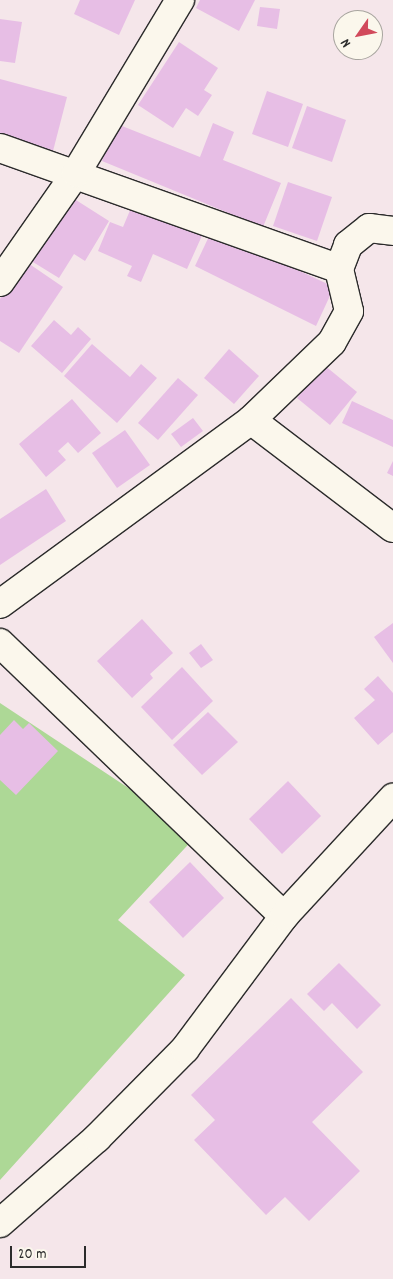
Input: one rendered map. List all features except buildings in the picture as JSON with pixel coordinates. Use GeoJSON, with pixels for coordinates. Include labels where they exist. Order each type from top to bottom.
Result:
{"type":"FeatureCollection","features":[{"type":"Feature","properties":{"kind":"street"},"geometry":{"type":"LineString","coordinates":[[0,282],[76,173],[180,0]]}},
{"type":"Feature","properties":{"kind":"street"},"geometry":{"type":"LineString","coordinates":[[0,148],[76,173],[339,269]]}},
{"type":"Feature","properties":{"kind":"street"},"geometry":{"type":"LineString","coordinates":[[0,604],[251,420],[332,342],[349,311],[339,269],[348,245],[369,228],[393,232]]}},
{"type":"Feature","properties":{"kind":"street"},"geometry":{"type":"LineString","coordinates":[[251,420],[393,528]]}},
{"type":"Feature","properties":{"kind":"street"},"geometry":{"type":"LineString","coordinates":[[0,643],[284,916]]}},
{"type":"Feature","properties":{"kind":"street"},"geometry":{"type":"LineString","coordinates":[[0,1223],[96,1138],[185,1049],[284,916],[393,798]]}},
{"type":"Feature","properties":{"kind":"green space"},"geometry":{"type":"Polygon","coordinates":[[[0,703],[198,834],[118,920],[185,975],[0,1180],[0,703]]]}}]}
